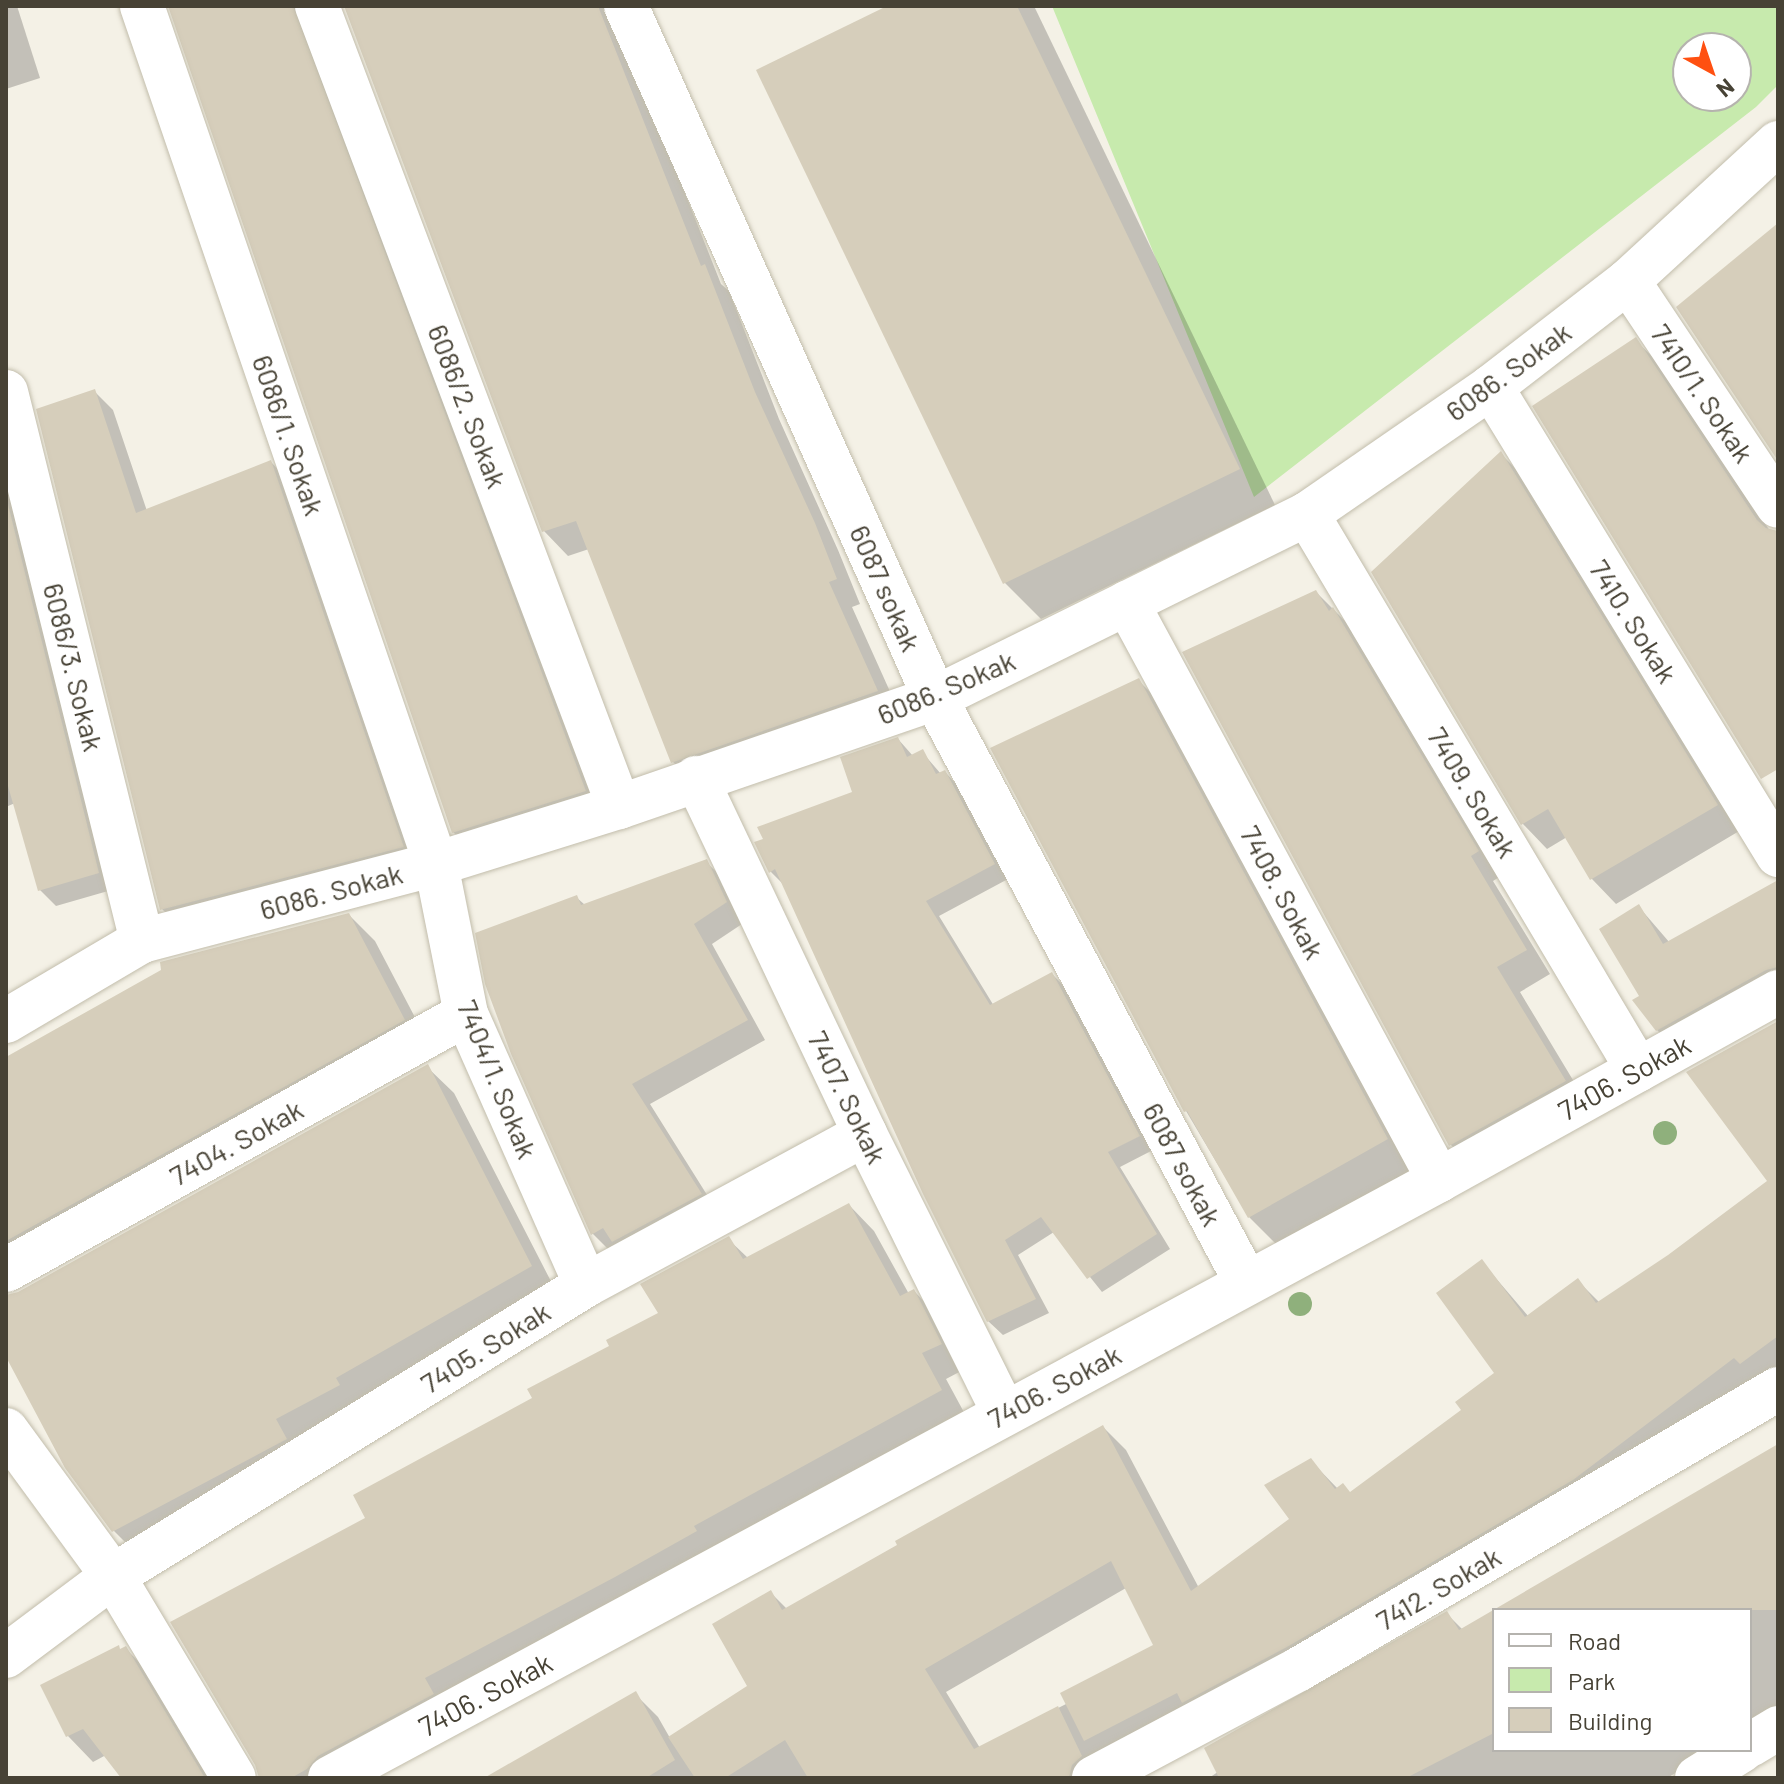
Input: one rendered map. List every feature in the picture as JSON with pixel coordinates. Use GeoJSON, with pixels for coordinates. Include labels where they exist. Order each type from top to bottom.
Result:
{"type":"FeatureCollection","features":[{"type":"Feature","properties":{"kind":"street","name":"6086/1. Sokak"},"geometry":{"type":"LineString","coordinates":[[142,6],[436,864]]}},
{"type":"Feature","properties":{"kind":"street","name":"6086/2. Sokak"},"geometry":{"type":"LineString","coordinates":[[317,6],[619,807]]}},
{"type":"Feature","properties":{"kind":"street","name":"6087 sokak"},"geometry":{"type":"LineString","coordinates":[[626,6],[935,698],[1246,1282]]}},
{"type":"Feature","properties":{"kind":"street","name":"6086. Sokak"},"geometry":{"type":"LineString","coordinates":[[6,1021],[142,941],[436,864],[619,807],[935,698],[1307,514],[1491,387],[1628,281],[1778,143]]}},
{"type":"Feature","properties":{"kind":"street","name":"7410/1. Sokak"},"geometry":{"type":"LineString","coordinates":[[1628,281],[1778,506]]}},
{"type":"Feature","properties":{"kind":"street","name":"7410. Sokak"},"geometry":{"type":"LineString","coordinates":[[1491,387],[1778,855]]}},
{"type":"Feature","properties":{"kind":"street","name":"6086/3. Sokak"},"geometry":{"type":"LineString","coordinates":[[6,392],[142,941]]}},
{"type":"Feature","properties":{"kind":"street","name":"7409. Sokak"},"geometry":{"type":"LineString","coordinates":[[1307,514],[1638,1070]]}},
{"type":"Feature","properties":{"kind":"street","name":"7408. Sokak"},"geometry":{"type":"LineString","coordinates":[[1127,603],[1439,1180]]}},
{"type":"Feature","properties":{"kind":"street","name":"7407. Sokak"},"geometry":{"type":"LineString","coordinates":[[696,778],[865,1134],[1004,1413]]}},
{"type":"Feature","properties":{"kind":"street","name":"7404/1. Sokak"},"geometry":{"type":"LineString","coordinates":[[436,864],[466,1014],[586,1285]]}},
{"type":"Feature","properties":{"kind":"street","name":"7406. Sokak"},"geometry":{"type":"LineString","coordinates":[[330,1778],[1439,1180],[1778,992]]}},
{"type":"Feature","properties":{"kind":"street","name":"7404. Sokak"},"geometry":{"type":"LineString","coordinates":[[6,1270],[466,1014]]}},
{"type":"Feature","properties":{"kind":"street","name":"7405. Sokak"},"geometry":{"type":"LineString","coordinates":[[6,1656],[113,1576],[586,1285],[865,1134]]}},
{"type":"Feature","properties":{"kind":"street","name":"7412. Sokak"},"geometry":{"type":"LineString","coordinates":[[1094,1778],[1299,1669],[1778,1389]]}},
{"type":"Feature","properties":{"kind":"street"},"geometry":{"type":"LineString","coordinates":[[6,1430],[113,1576],[234,1778]]}},
{"type":"Feature","properties":{"kind":"street"},"geometry":{"type":"LineString","coordinates":[[1752,1744],[1778,1728]]}},
{"type":"Feature","properties":{"kind":"street"},"geometry":{"type":"LineString","coordinates":[[1697,1778],[1739,1752]]}},
{"type":"Feature","properties":{"kind":"green space"},"geometry":{"type":"Polygon","coordinates":[[[1052,6],[1778,6],[1778,85],[1752,110],[1752,32],[1672,32],[1672,112],[1750,112],[1254,497],[1052,6]]]}},
{"type":"Feature","properties":{"kind":"building"},"geometry":{"type":"Polygon","coordinates":[[[168,6],[293,6],[586,791],[452,833],[168,6]]]}},
{"type":"Feature","properties":{"kind":"building"},"geometry":{"type":"Polygon","coordinates":[[[344,6],[598,6],[701,266],[705,264],[755,392],[815,523],[837,579],[829,582],[878,691],[671,763],[576,521],[542,532],[344,6]]]}},
{"type":"Feature","properties":{"kind":"building"},"geometry":{"type":"Polygon","coordinates":[[[887,6],[1017,6],[1240,469],[1003,584],[756,70],[887,6]]]}},
{"type":"Feature","properties":{"kind":"building"},"geometry":{"type":"Polygon","coordinates":[[[1778,223],[1778,461],[1676,307],[1778,223]]]}},
{"type":"Feature","properties":{"kind":"building"},"geometry":{"type":"Polygon","coordinates":[[[1636,337],[1757,520],[1766,528],[1778,531],[1778,769],[1761,779],[1532,406],[1636,337]]]}},
{"type":"Feature","properties":{"kind":"building"},"geometry":{"type":"Polygon","coordinates":[[[95,389],[136,513],[271,460],[404,847],[160,910],[36,409],[95,389]]]}},
{"type":"Feature","properties":{"kind":"building"},"geometry":{"type":"Polygon","coordinates":[[[1501,451],[1718,805],[1590,880],[1548,809],[1521,825],[1371,572],[1501,451]]]}},
{"type":"Feature","properties":{"kind":"building"},"geometry":{"type":"Polygon","coordinates":[[[6,496],[99,873],[38,891],[6,779],[6,496]]]}},
{"type":"Feature","properties":{"kind":"building"},"geometry":{"type":"Polygon","coordinates":[[[1316,590],[1329,611],[1333,607],[1479,851],[1471,856],[1527,950],[1497,967],[1566,1081],[1449,1146],[1182,652],[1316,590]]]}},
{"type":"Feature","properties":{"kind":"building"},"geometry":{"type":"Polygon","coordinates":[[[1139,678],[1388,1139],[1248,1218],[1187,1111],[1184,1112],[990,748],[1139,678]]]}},
{"type":"Feature","properties":{"kind":"building"},"geometry":{"type":"Polygon","coordinates":[[[898,737],[907,757],[923,749],[936,774],[945,770],[995,864],[926,901],[990,1005],[1052,972],[1140,1136],[1108,1152],[1157,1234],[1087,1279],[1041,1217],[1005,1240],[1036,1299],[987,1322],[923,1194],[775,869],[769,873],[754,842],[763,839],[757,827],[852,792],[840,757],[898,737]]]}},
{"type":"Feature","properties":{"kind":"building"},"geometry":{"type":"Polygon","coordinates":[[[707,859],[727,902],[694,924],[748,1020],[632,1084],[702,1194],[612,1242],[603,1228],[591,1235],[511,1054],[485,984],[475,933],[577,895],[581,905],[707,859]]]}},
{"type":"Feature","properties":{"kind":"building"},"geometry":{"type":"Polygon","coordinates":[[[1778,880],[1778,967],[1766,970],[1656,1031],[1632,1000],[1639,996],[1599,929],[1639,904],[1663,944],[1778,880]]]}},
{"type":"Feature","properties":{"kind":"building"},"geometry":{"type":"Polygon","coordinates":[[[349,913],[405,1020],[6,1241],[6,1057],[161,970],[160,962],[349,913]]]}},
{"type":"Feature","properties":{"kind":"building"},"geometry":{"type":"Polygon","coordinates":[[[1778,1021],[1778,1336],[1740,1364],[1734,1358],[1573,1480],[1287,1647],[1182,1703],[1177,1693],[1084,1741],[1060,1693],[1153,1645],[1111,1561],[925,1669],[974,1749],[1058,1706],[1082,1756],[1072,1765],[1069,1778],[808,1778],[785,1740],[725,1778],[695,1778],[668,1737],[747,1686],[712,1624],[771,1590],[782,1610],[897,1545],[895,1541],[1103,1425],[1191,1591],[1289,1519],[1264,1485],[1311,1458],[1335,1489],[1343,1483],[1350,1492],[1461,1410],[1455,1402],[1494,1373],[1436,1293],[1482,1259],[1525,1317],[1578,1278],[1596,1303],[1668,1255],[1767,1181],[1686,1072],[1778,1021]]]}},
{"type":"Feature","properties":{"kind":"building"},"geometry":{"type":"Polygon","coordinates":[[[428,1064],[532,1266],[336,1378],[340,1385],[276,1419],[287,1439],[112,1532],[65,1468],[6,1357],[6,1295],[18,1292],[428,1064]]]}},
{"type":"Feature","properties":{"kind":"building"},"geometry":{"type":"Polygon","coordinates":[[[849,1203],[900,1296],[914,1289],[942,1344],[922,1353],[942,1390],[694,1526],[697,1531],[615,1577],[425,1678],[434,1694],[318,1756],[307,1769],[291,1778],[259,1778],[255,1765],[170,1622],[365,1518],[353,1495],[532,1398],[527,1389],[609,1346],[606,1340],[658,1313],[640,1284],[729,1236],[743,1259],[849,1203]]]}},
{"type":"Feature","properties":{"kind":"building"},"geometry":{"type":"Polygon","coordinates":[[[1778,1444],[1778,1610],[1497,1608],[1778,1444]]]}},
{"type":"Feature","properties":{"kind":"building"},"geometry":{"type":"Polygon","coordinates":[[[1447,1611],[1459,1630],[1492,1611],[1492,1734],[1406,1778],[1219,1778],[1204,1748],[1447,1611]]]}},
{"type":"Feature","properties":{"kind":"building"},"geometry":{"type":"Polygon","coordinates":[[[119,1645],[120,1649],[126,1646],[205,1778],[121,1778],[83,1729],[66,1737],[40,1685],[119,1645]]]}},
{"type":"Feature","properties":{"kind":"building"},"geometry":{"type":"Polygon","coordinates":[[[636,1691],[675,1760],[646,1778],[484,1778],[636,1691]]]}}]}
